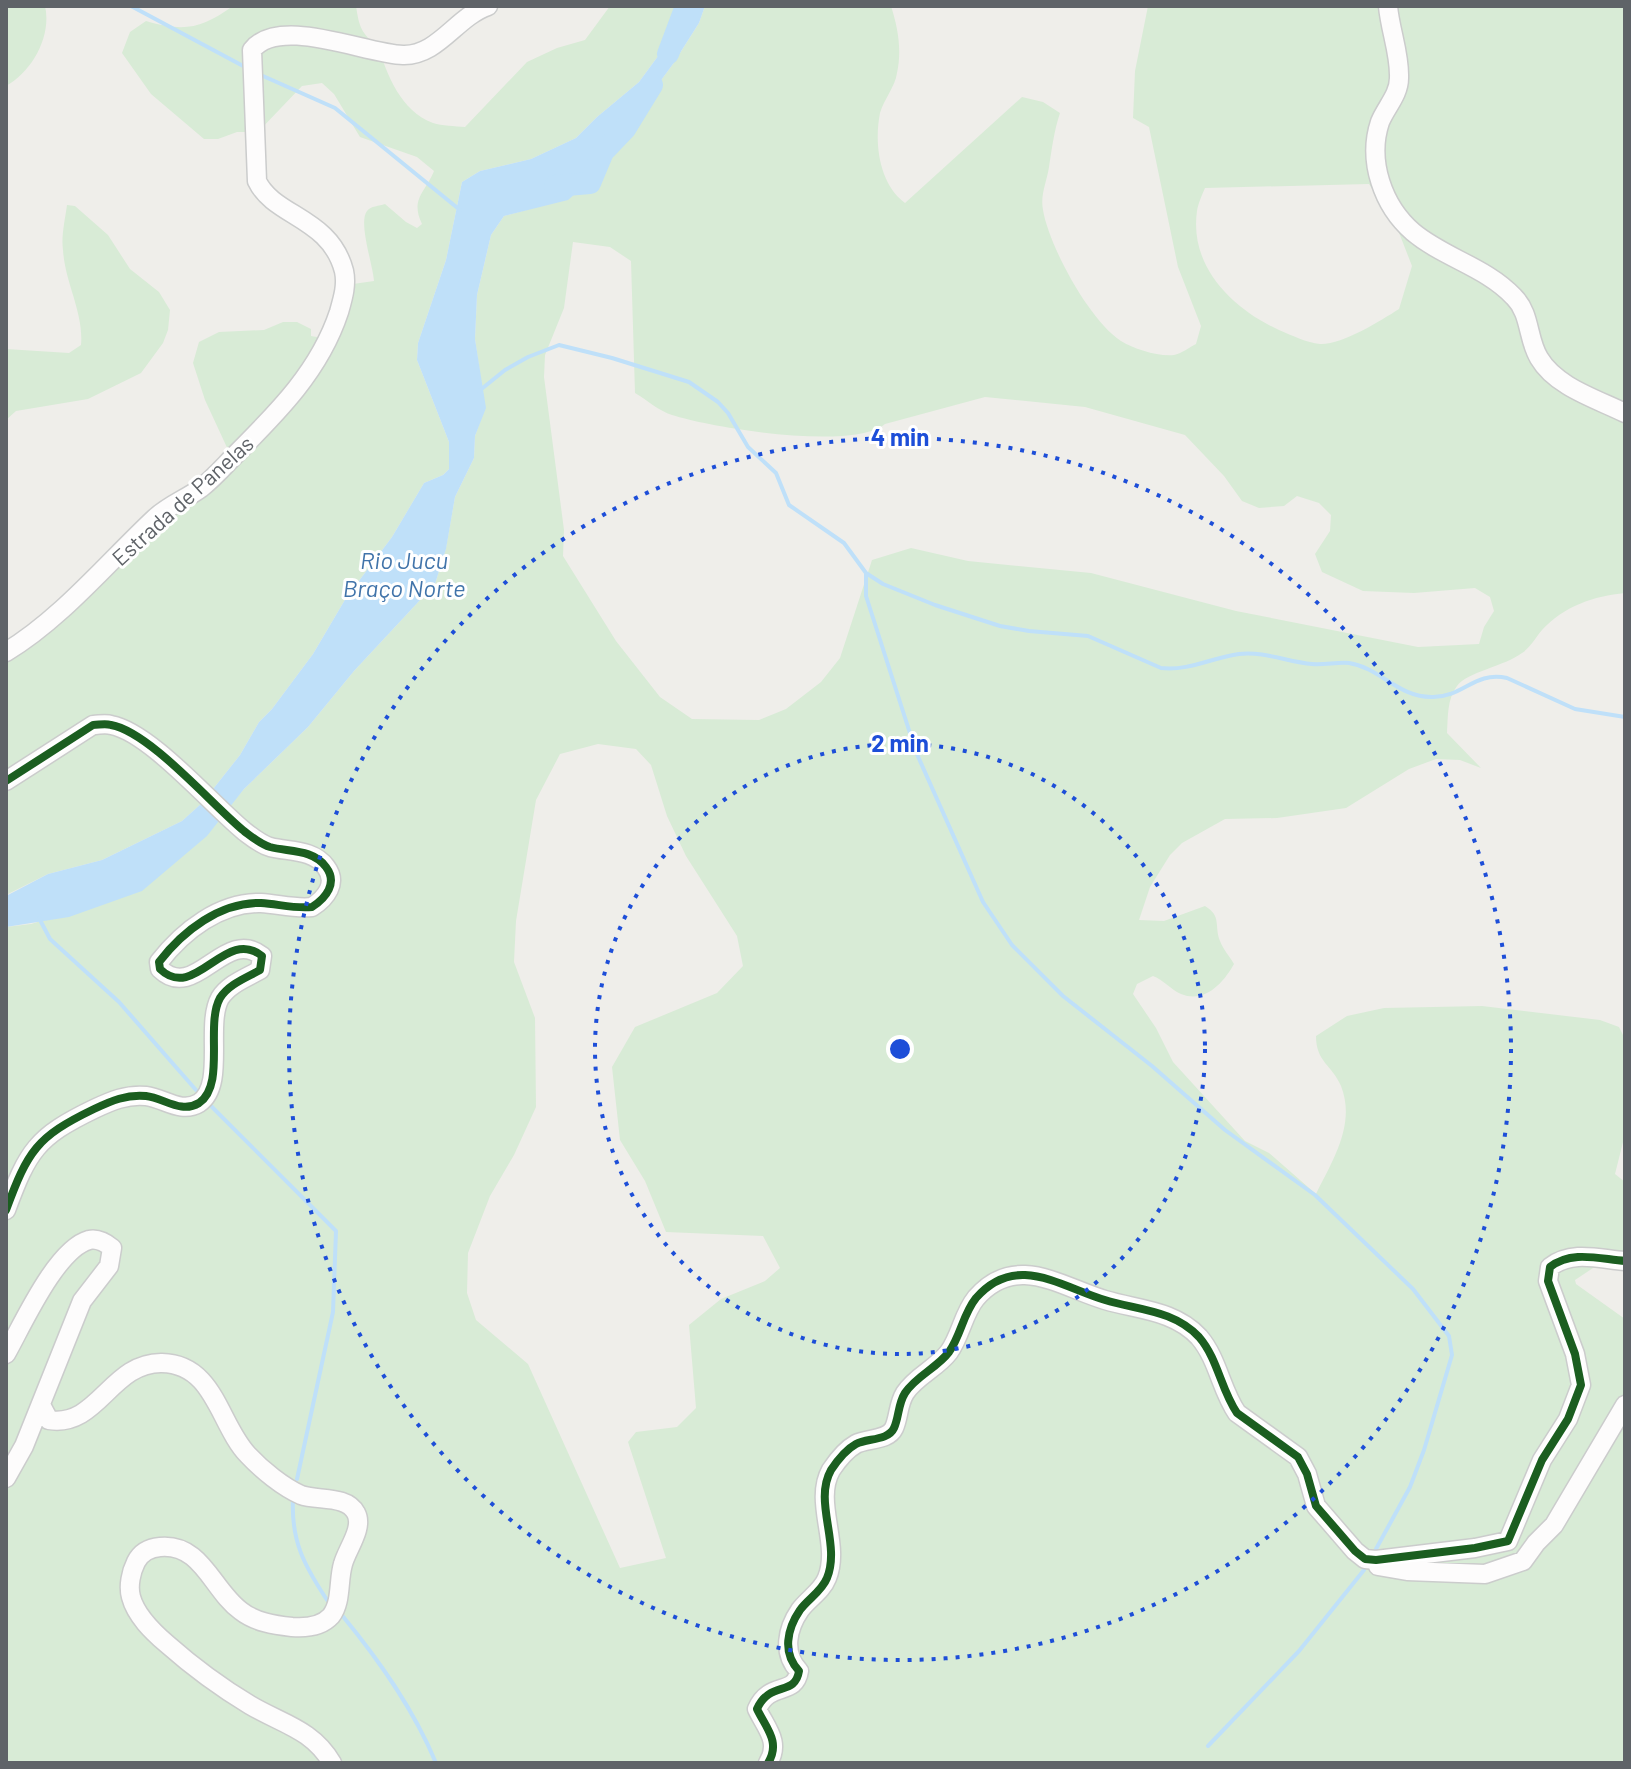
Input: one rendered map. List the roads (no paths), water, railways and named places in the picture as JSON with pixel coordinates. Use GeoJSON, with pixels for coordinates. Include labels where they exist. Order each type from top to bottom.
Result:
{"type":"FeatureCollection","features":[{"type":"Feature","properties":{"kind":"street","name":"Estrada de Panelas"},"geometry":{"type":"LineString","coordinates":[[6,652],[42,628],[157,516],[217,474],[296,390],[326,346],[334,328],[346,285],[335,248],[314,227],[266,195],[257,181],[252,50],[261,40],[291,36],[395,54],[418,54],[467,17],[488,6]]}},
{"type":"Feature","properties":{"kind":"street"},"geometry":{"type":"LineString","coordinates":[[1388,6],[1399,78],[1397,92],[1376,136],[1377,171],[1386,197],[1401,221],[1432,247],[1483,273],[1514,296],[1522,305],[1539,358],[1559,379],[1625,413]]}},
{"type":"Feature","properties":{"kind":"street"},"geometry":{"type":"LineString","coordinates":[[6,781],[93,725],[109,724],[135,735],[197,786],[235,824],[267,846],[316,857],[329,873],[331,882],[329,892],[319,902],[303,908],[260,903],[235,905],[215,914],[180,938],[159,962],[160,969],[170,976],[189,978],[233,950],[255,951],[262,956],[260,970],[229,987],[220,999],[214,1015],[212,1075],[204,1098],[197,1104],[185,1107],[149,1096],[132,1096],[114,1100],[58,1127],[43,1139],[21,1171],[6,1210]]}},
{"type":"Feature","properties":{"kind":"street"},"geometry":{"type":"LineString","coordinates":[[6,1354],[33,1301],[73,1250],[90,1240],[103,1241],[112,1248],[109,1266],[82,1301],[24,1446],[6,1478]]}},
{"type":"Feature","properties":{"kind":"street"},"geometry":{"type":"LineString","coordinates":[[1365,1559],[1416,1556],[1508,1541],[1542,1460],[1568,1419],[1581,1385],[1575,1354],[1548,1281],[1550,1267],[1571,1256],[1625,1261]]}},
{"type":"Feature","properties":{"kind":"street"},"geometry":{"type":"LineString","coordinates":[[768,1763],[774,1744],[757,1709],[761,1699],[770,1691],[792,1687],[798,1680],[799,1671],[792,1663],[788,1649],[788,1634],[800,1609],[827,1578],[831,1557],[827,1480],[832,1469],[858,1443],[888,1434],[894,1429],[904,1394],[918,1378],[947,1355],[977,1297],[1001,1280],[1017,1275],[1048,1277],[1106,1300],[1170,1316],[1187,1328],[1206,1347],[1237,1413],[1298,1457],[1307,1474],[1316,1506],[1355,1551],[1382,1568],[1485,1574],[1523,1561],[1562,1514],[1625,1405]]}},
{"type":"Feature","properties":{"kind":"street"},"geometry":{"type":"LineString","coordinates":[[41,1405],[49,1420],[64,1422],[80,1417],[107,1389],[145,1366],[163,1363],[185,1369],[216,1396],[233,1435],[248,1455],[278,1481],[300,1494],[338,1501],[350,1506],[356,1513],[359,1522],[347,1548],[339,1578],[338,1601],[330,1617],[307,1629],[274,1625],[244,1613],[217,1588],[203,1565],[190,1553],[175,1547],[151,1548],[140,1554],[130,1576],[131,1597],[146,1624],[160,1638],[193,1668],[318,1742],[332,1763]]}},
{"type":"Feature","properties":{"kind":"water","name":"Rio Jucu Braço Norte"},"geometry":{"type":"Polygon","coordinates":[[[689,6],[705,6],[699,23],[673,64],[582,188],[568,200],[504,216],[491,235],[477,295],[475,339],[486,408],[475,436],[474,458],[455,497],[446,549],[435,584],[354,671],[308,727],[244,789],[207,836],[142,891],[69,917],[6,927],[6,896],[48,874],[102,860],[182,821],[202,803],[240,755],[259,722],[313,654],[346,598],[392,537],[424,483],[449,469],[449,442],[417,360],[418,343],[446,260],[462,182],[480,171],[531,159],[576,138],[639,82],[686,18],[689,6]]]}},
{"type":"Feature","properties":{"kind":"waterway"},"geometry":{"type":"LineString","coordinates":[[131,6],[245,67]]}},
{"type":"Feature","properties":{"kind":"waterway","name":"Rio Jucu Braço Norte"},"geometry":{"type":"LineString","coordinates":[[668,54],[686,6]]}},
{"type":"Feature","properties":{"kind":"waterway"},"geometry":{"type":"LineString","coordinates":[[263,76],[335,108],[460,210]]}},
{"type":"Feature","properties":{"kind":"waterway","name":"Rio Jucu Braço Norte"},"geometry":{"type":"LineString","coordinates":[[555,186],[590,183],[603,152],[625,129],[652,85]]}},
{"type":"Feature","properties":{"kind":"waterway"},"geometry":{"type":"LineString","coordinates":[[479,391],[505,370],[559,345],[689,382],[728,413],[748,447],[776,473],[789,505],[844,543],[866,573],[883,584],[935,605],[1000,626],[1088,636],[1161,668],[1181,668],[1248,653],[1312,664],[1349,663],[1421,696],[1444,696],[1486,678],[1507,678],[1575,709],[1625,717]]}},
{"type":"Feature","properties":{"kind":"waterway"},"geometry":{"type":"LineString","coordinates":[[866,573],[866,596],[916,752],[983,902],[1012,945],[1063,996],[1152,1066],[1225,1130],[1315,1195],[1413,1289],[1449,1336],[1452,1355],[1424,1450],[1410,1487],[1376,1549]]}},
{"type":"Feature","properties":{"kind":"waterway"},"geometry":{"type":"LineString","coordinates":[[39,918],[50,939],[119,1002],[196,1090]]}},
{"type":"Feature","properties":{"kind":"waterway"},"geometry":{"type":"LineString","coordinates":[[211,1106],[336,1231],[333,1312],[297,1479]]}},
{"type":"Feature","properties":{"kind":"waterway"},"geometry":{"type":"LineString","coordinates":[[293,1499],[294,1528],[301,1552],[327,1600]]}},
{"type":"Feature","properties":{"kind":"waterway"},"geometry":{"type":"LineString","coordinates":[[1208,1746],[1299,1651],[1364,1570]]}},
{"type":"Feature","properties":{"kind":"waterway"},"geometry":{"type":"LineString","coordinates":[[341,1614],[394,1685],[436,1763]]}}]}
